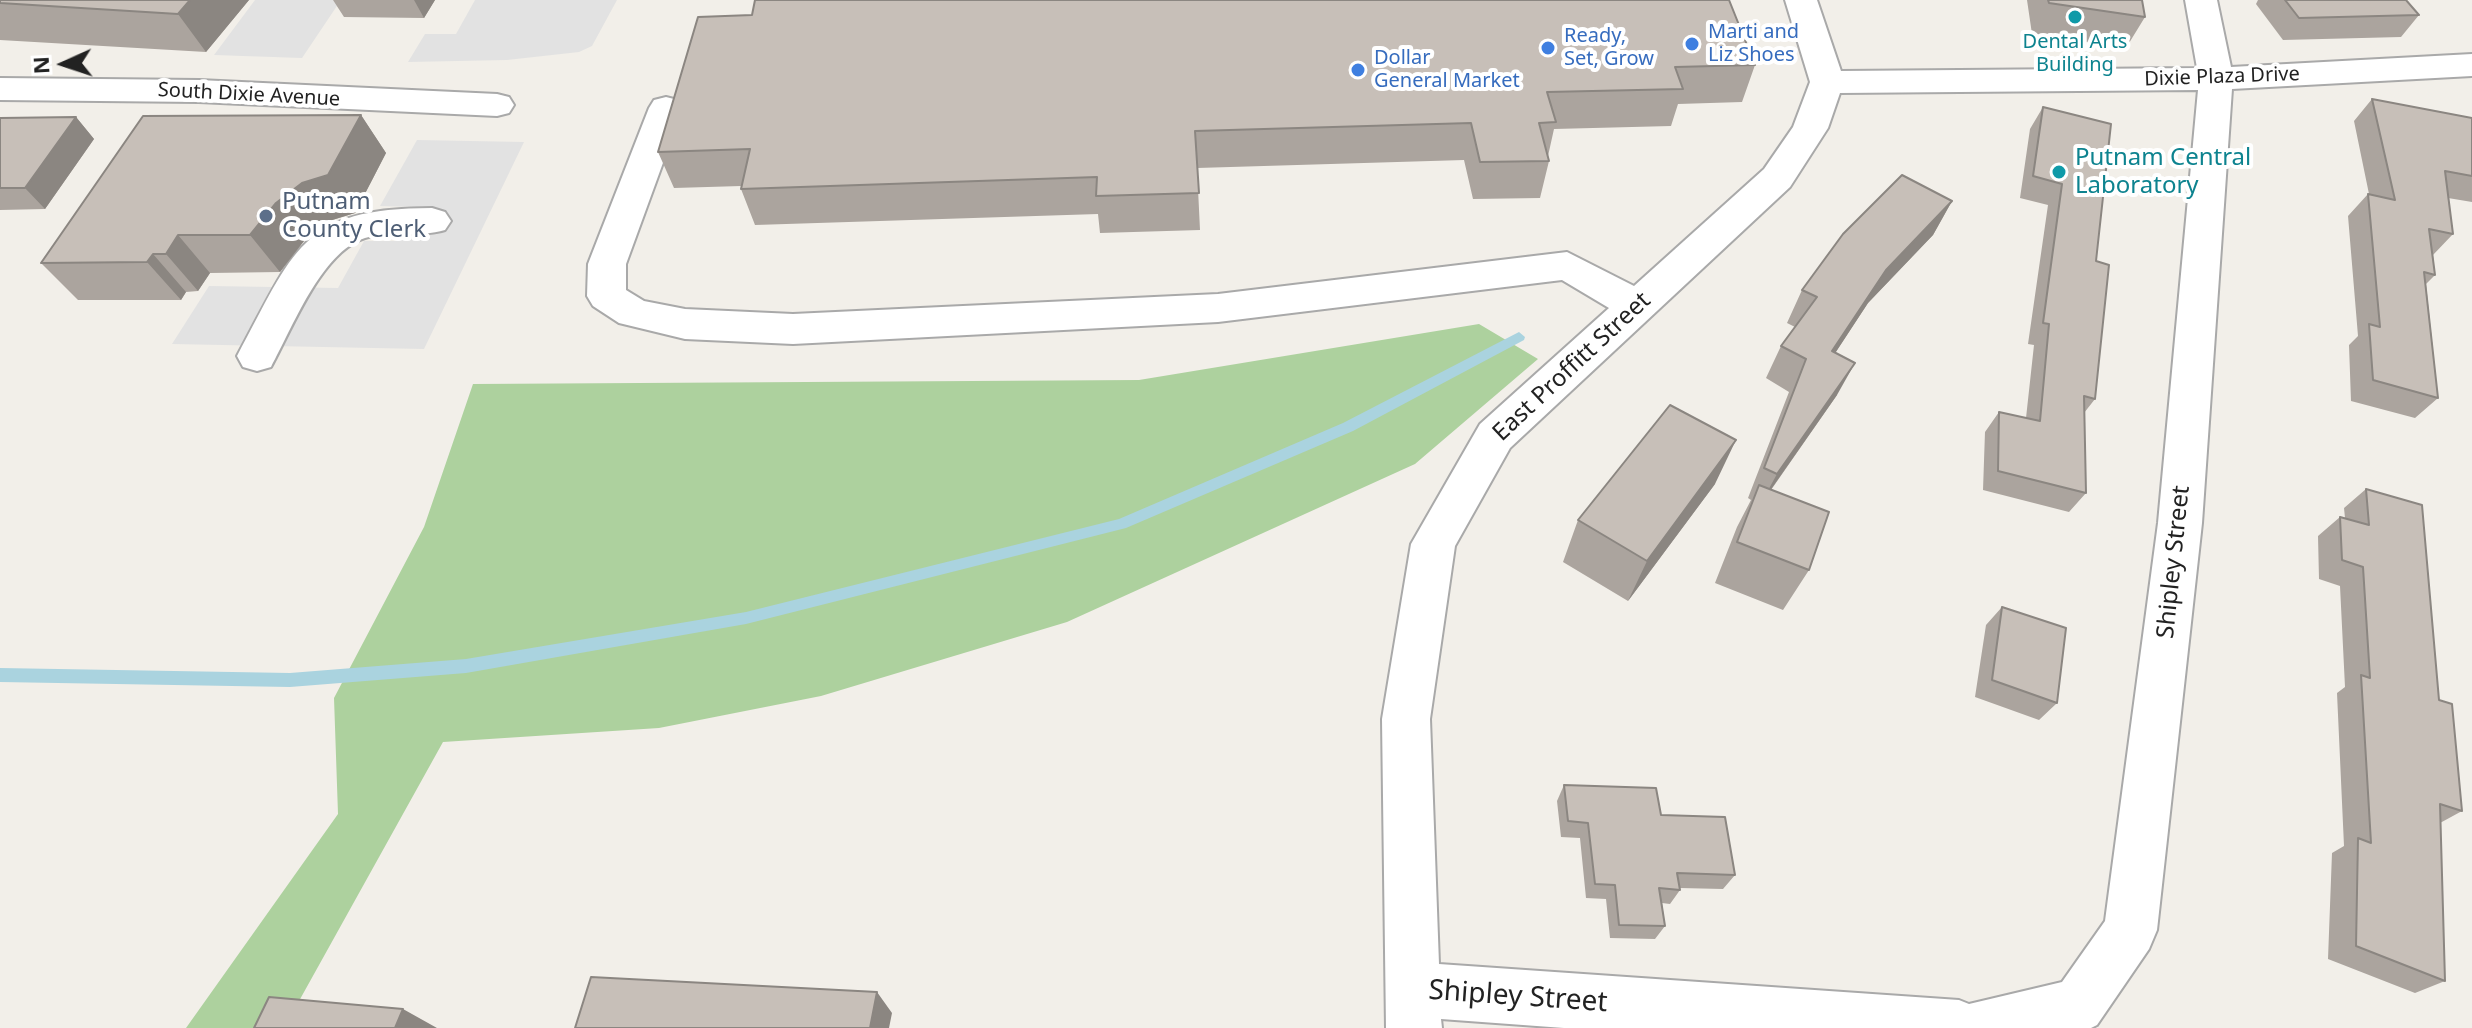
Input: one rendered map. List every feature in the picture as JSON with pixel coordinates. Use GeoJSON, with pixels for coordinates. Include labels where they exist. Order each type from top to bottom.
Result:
{"type":"FeatureCollection","features":[{"type":"Feature","properties":{"kind":"street"},"geometry":{"type":"LineString","coordinates":[[1801,0],[1827,82]]}},
{"type":"Feature","properties":{"kind":"street","name":"Shipley Street"},"geometry":{"type":"LineString","coordinates":[[1979,1028],[2078,1006],[2130,930],[2180,523],[2216,79],[2201,0]]}},
{"type":"Feature","properties":{"kind":"street","name":"Dixie Plaza Drive"},"geometry":{"type":"LineString","coordinates":[[1827,82],[2216,79],[2472,65]]}},
{"type":"Feature","properties":{"kind":"street","name":"East Proffitt Street"},"geometry":{"type":"LineString","coordinates":[[1414,1009],[1406,719],[1433,544],[1495,436],[1777,178],[1810,128],[1827,82]]}},
{"type":"Feature","properties":{"kind":"street","name":"South Dixie Avenue"},"geometry":{"type":"LineString","coordinates":[[0,89],[199,91],[497,105]]}},
{"type":"Feature","properties":{"kind":"street"},"geometry":{"type":"LineString","coordinates":[[666,108],[607,264],[607,296],[633,313],[685,324],[793,329],[1218,308],[1567,266],[1637,306]]}},
{"type":"Feature","properties":{"kind":"street"},"geometry":{"type":"LineString","coordinates":[[257,356],[323,245],[346,231],[377,223],[432,221]]}},
{"type":"Feature","properties":{"kind":"street","name":"Shipley Street"},"geometry":{"type":"LineString","coordinates":[[1414,1009],[1959,1028]]}},
{"type":"Feature","properties":{"kind":"green space"},"geometry":{"type":"Polygon","coordinates":[[[1479,324],[1538,359],[1415,464],[1067,622],[821,696],[659,728],[443,742],[284,1028],[186,1028],[338,814],[334,698],[424,527],[473,384],[1139,380],[1479,324]]]}},
{"type":"Feature","properties":{"kind":"shaded area"},"geometry":{"type":"Polygon","coordinates":[[[255,0],[341,0],[302,58],[214,55],[255,0]]]}},
{"type":"Feature","properties":{"kind":"shaded area"},"geometry":{"type":"Polygon","coordinates":[[[475,0],[617,0],[592,46],[579,52],[507,60],[408,62],[425,34],[456,34],[475,0]]]}},
{"type":"Feature","properties":{"kind":"shaded area"},"geometry":{"type":"Polygon","coordinates":[[[417,140],[524,142],[424,349],[172,344],[209,286],[338,288],[364,241],[396,241],[414,207],[380,206],[417,140]]]}},
{"type":"Feature","properties":{"kind":"building"},"geometry":{"type":"Polygon","coordinates":[[[0,0],[190,0],[178,14],[0,3],[0,0]]]}},
{"type":"Feature","properties":{"kind":"building"},"geometry":{"type":"Polygon","coordinates":[[[755,0],[1729,0],[1755,65],[1675,67],[1683,89],[1547,92],[1556,122],[1539,123],[1549,161],[1480,162],[1471,123],[1195,131],[1199,193],[1096,196],[1097,177],[741,189],[750,149],[658,152],[698,17],[752,15],[755,0]]]}},
{"type":"Feature","properties":{"kind":"building"},"geometry":{"type":"Polygon","coordinates":[[[2048,0],[2142,0],[2145,17],[2049,3],[2048,0]]]}},
{"type":"Feature","properties":{"kind":"building"},"geometry":{"type":"Polygon","coordinates":[[[2285,0],[2406,0],[2419,15],[2299,18],[2285,0]]]}},
{"type":"Feature","properties":{"kind":"building"},"geometry":{"type":"Polygon","coordinates":[[[2372,99],[2472,118],[2472,176],[2445,171],[2453,234],[2429,229],[2435,275],[2424,272],[2438,398],[2373,380],[2369,324],[2380,327],[2368,194],[2395,200],[2372,99]]]}},
{"type":"Feature","properties":{"kind":"building"},"geometry":{"type":"Polygon","coordinates":[[[2043,107],[2111,124],[2096,261],[2109,265],[2095,399],[2084,396],[2086,493],[1998,471],[1999,412],[2040,421],[2049,324],[2043,323],[2062,184],[2033,176],[2043,107]]]}},
{"type":"Feature","properties":{"kind":"building"},"geometry":{"type":"Polygon","coordinates":[[[361,115],[328,175],[302,183],[276,203],[250,235],[178,235],[166,254],[153,254],[147,262],[41,263],[143,116],[361,115]]]}},
{"type":"Feature","properties":{"kind":"building"},"geometry":{"type":"Polygon","coordinates":[[[76,117],[25,188],[0,188],[0,118],[76,117]]]}},
{"type":"Feature","properties":{"kind":"building"},"geometry":{"type":"Polygon","coordinates":[[[1902,175],[1952,201],[1886,270],[1832,351],[1855,363],[1777,474],[1764,468],[1806,359],[1781,346],[1817,297],[1802,290],[1843,234],[1902,175]]]}},
{"type":"Feature","properties":{"kind":"building"},"geometry":{"type":"Polygon","coordinates":[[[1670,405],[1736,440],[1647,561],[1578,520],[1670,405]]]}},
{"type":"Feature","properties":{"kind":"building"},"geometry":{"type":"Polygon","coordinates":[[[1759,485],[1829,512],[1809,570],[1737,542],[1759,485]]]}},
{"type":"Feature","properties":{"kind":"building"},"geometry":{"type":"Polygon","coordinates":[[[2366,489],[2422,505],[2439,700],[2452,704],[2462,811],[2440,804],[2445,981],[2356,946],[2358,838],[2371,843],[2361,675],[2370,678],[2363,567],[2342,560],[2340,517],[2369,525],[2366,489]]]}},
{"type":"Feature","properties":{"kind":"building"},"geometry":{"type":"Polygon","coordinates":[[[2002,607],[2066,628],[2057,703],[1992,680],[2002,607]]]}},
{"type":"Feature","properties":{"kind":"building"},"geometry":{"type":"Polygon","coordinates":[[[1564,785],[1656,788],[1661,815],[1725,817],[1735,875],[1677,873],[1680,890],[1659,888],[1665,926],[1619,925],[1615,885],[1595,884],[1588,823],[1568,821],[1564,785]]]}},
{"type":"Feature","properties":{"kind":"building"},"geometry":{"type":"Polygon","coordinates":[[[591,977],[877,992],[870,1028],[575,1028],[591,977]]]}},
{"type":"Feature","properties":{"kind":"building"},"geometry":{"type":"Polygon","coordinates":[[[269,997],[403,1009],[395,1028],[254,1028],[269,997]]]}},
{"type":"Feature","properties":{"kind":"waterway"},"geometry":{"type":"LineString","coordinates":[[0,675],[290,680],[466,666],[746,618],[1121,524],[1348,427],[1519,337]]}},
{"type":"Feature","properties":{"kind":"place","name":"Dental Arts Building"},"geometry":{"type":"Point","coordinates":[2075,17]}},
{"type":"Feature","properties":{"kind":"place","name":"Marti and Liz Shoes"},"geometry":{"type":"Point","coordinates":[1692,44]}},
{"type":"Feature","properties":{"kind":"place","name":"Ready, Set, Grow"},"geometry":{"type":"Point","coordinates":[1548,48]}},
{"type":"Feature","properties":{"kind":"place","name":"Dollar General Market"},"geometry":{"type":"Point","coordinates":[1358,70]}},
{"type":"Feature","properties":{"kind":"place","name":"Putnam Central Laboratory"},"geometry":{"type":"Point","coordinates":[2059,172]}},
{"type":"Feature","properties":{"kind":"place","name":"Putnam County Clerk"},"geometry":{"type":"Point","coordinates":[266,216]}}]}
